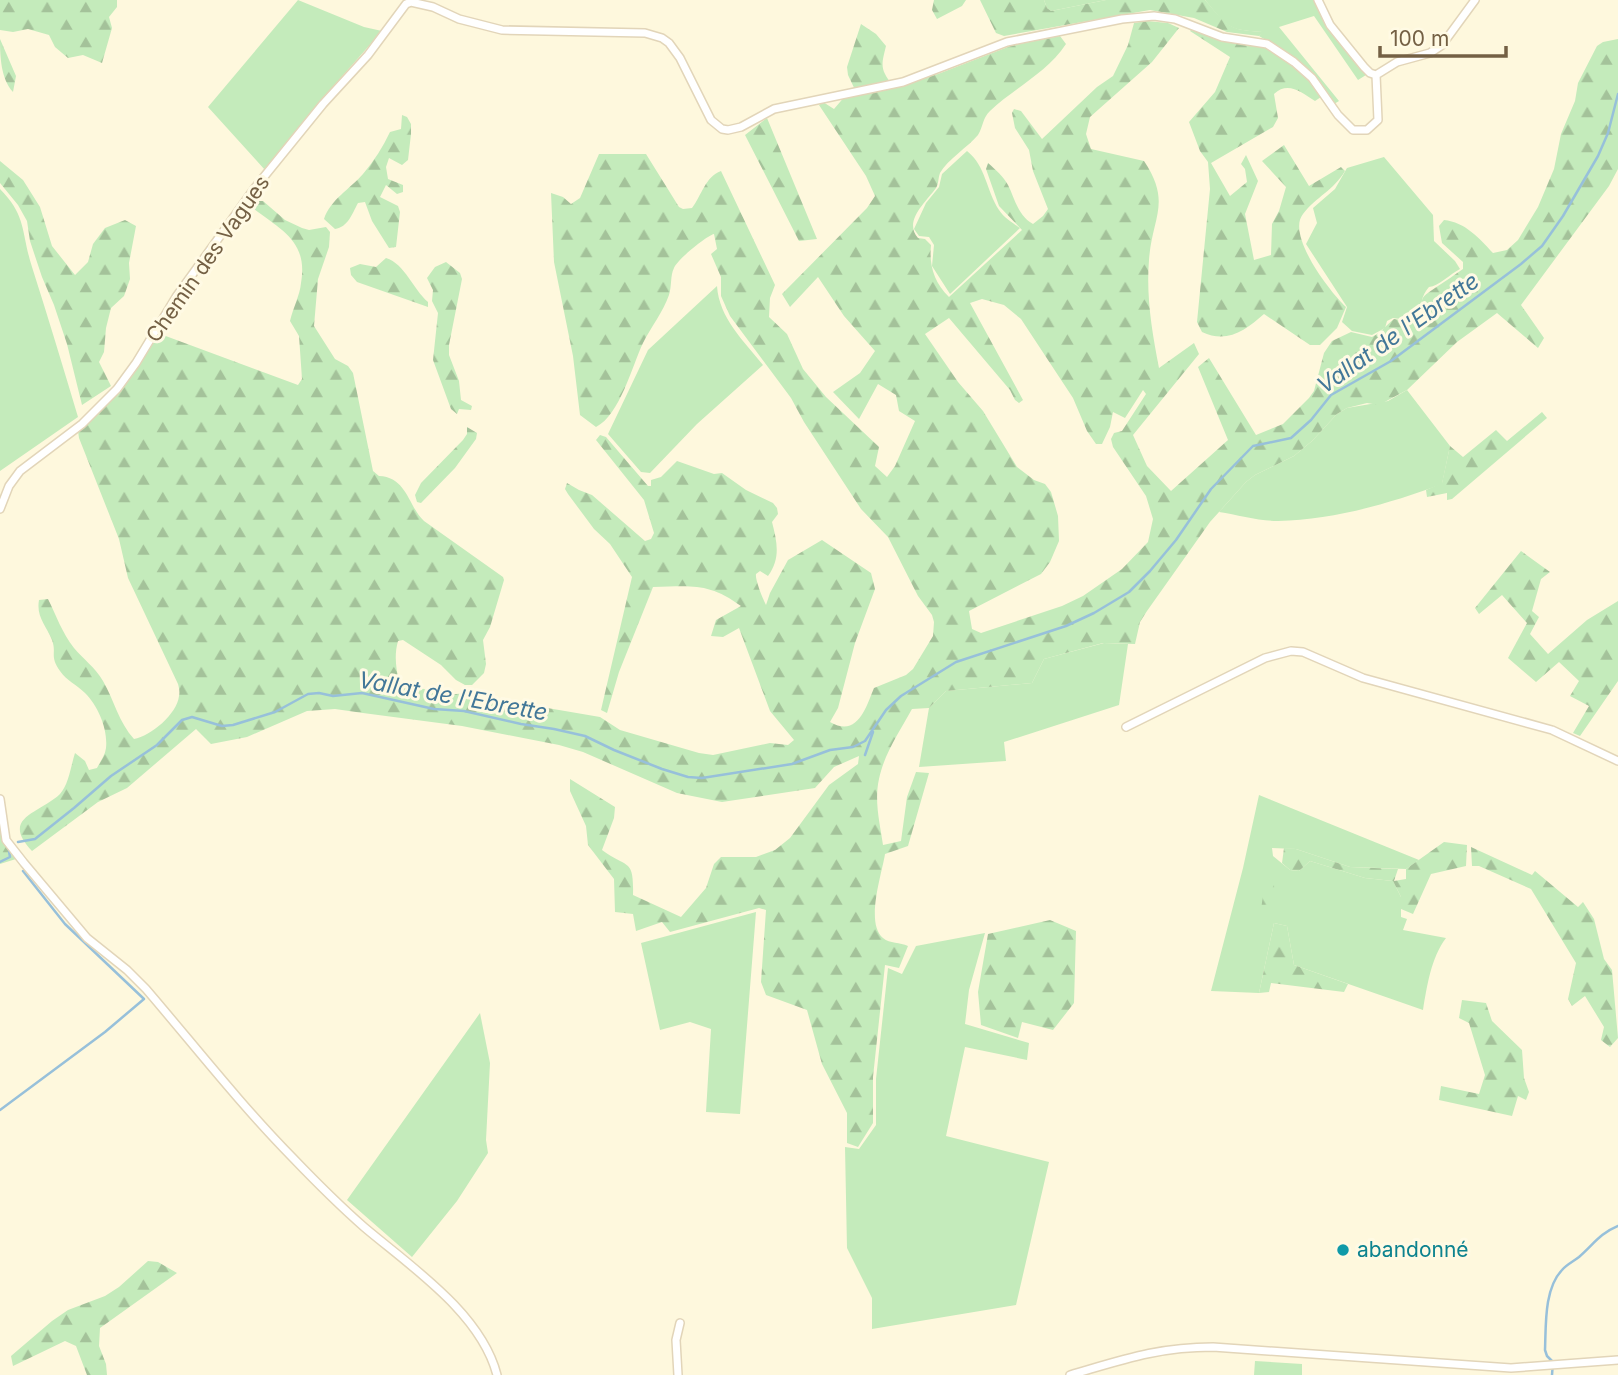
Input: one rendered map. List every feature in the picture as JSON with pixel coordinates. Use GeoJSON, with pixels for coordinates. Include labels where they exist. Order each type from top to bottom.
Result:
{"type":"FeatureCollection","features":[{"type":"Feature","properties":{"kind":"street"},"geometry":{"type":"LineString","coordinates":[[1318,0],[1330,25],[1364,67],[1376,75]]}},
{"type":"Feature","properties":{"kind":"street"},"geometry":{"type":"LineString","coordinates":[[1376,75],[1397,62],[1430,53],[1441,45],[1475,0]]}},
{"type":"Feature","properties":{"kind":"street"},"geometry":{"type":"LineString","coordinates":[[411,2],[433,6],[459,19],[502,30],[645,33],[662,38],[680,58],[711,120],[722,129],[728,130],[741,127],[774,109],[903,82],[1007,42],[1154,16],[1175,19],[1222,37],[1257,42],[1276,49],[1312,78],[1338,115],[1348,126],[1359,132],[1367,130],[1378,120],[1376,75]]}},
{"type":"Feature","properties":{"kind":"street","name":"Chemin des Vagues"},"geometry":{"type":"LineString","coordinates":[[0,509],[9,486],[20,471],[82,424],[117,389],[190,276],[254,189],[323,104],[368,55],[401,10],[411,2]]}},
{"type":"Feature","properties":{"kind":"street"},"geometry":{"type":"LineString","coordinates":[[1126,727],[1265,658],[1291,650],[1303,652],[1363,678],[1552,730],[1618,761]]}},
{"type":"Feature","properties":{"kind":"street"},"geometry":{"type":"LineString","coordinates":[[0,799],[6,840],[65,915],[87,938],[146,989],[261,1124],[307,1173],[365,1228],[442,1292],[477,1335],[488,1352],[496,1375]]}},
{"type":"Feature","properties":{"kind":"street"},"geometry":{"type":"LineString","coordinates":[[678,1375],[676,1340],[680,1323]]}},
{"type":"Feature","properties":{"kind":"street"},"geometry":{"type":"LineString","coordinates":[[1070,1375],[1149,1352],[1180,1347],[1511,1368],[1618,1360]]}},
{"type":"Feature","properties":{"kind":"green space"},"geometry":{"type":"Polygon","coordinates":[[[0,0],[117,0],[117,7],[109,17],[112,28],[102,63],[83,55],[68,58],[55,47],[49,35],[28,29],[13,32],[0,30],[0,0]]]}},
{"type":"Feature","properties":{"kind":"green space"},"geometry":{"type":"Polygon","coordinates":[[[298,0],[364,27],[382,31],[265,170],[208,107],[298,0]]]}},
{"type":"Feature","properties":{"kind":"green space"},"geometry":{"type":"Polygon","coordinates":[[[934,0],[966,0],[962,6],[937,19],[932,10],[934,0]]]}},
{"type":"Feature","properties":{"kind":"green space"},"geometry":{"type":"Polygon","coordinates":[[[980,0],[1044,0],[1051,11],[1106,0],[1205,0],[1229,25],[1242,30],[1263,32],[1259,36],[1227,32],[1194,18],[1150,10],[1004,36],[996,33],[980,0]]]}},
{"type":"Feature","properties":{"kind":"green space"},"geometry":{"type":"Polygon","coordinates":[[[1044,0],[1106,0],[1051,11],[1044,0]]]}},
{"type":"Feature","properties":{"kind":"green space"},"geometry":{"type":"Polygon","coordinates":[[[1205,0],[1315,0],[1327,25],[1366,75],[1358,80],[1314,16],[1279,27],[1339,101],[1334,104],[1300,66],[1259,36],[1262,32],[1241,30],[1228,25],[1205,0]]]}},
{"type":"Feature","properties":{"kind":"green space"},"geometry":{"type":"Polygon","coordinates":[[[1134,23],[1168,23],[1179,28],[1152,62],[1090,117],[1086,134],[1091,149],[1144,161],[1157,188],[1158,210],[1149,260],[1148,287],[1159,368],[1194,343],[1199,354],[1133,435],[1147,466],[1171,491],[1228,440],[1198,367],[1209,358],[1256,435],[1283,424],[1309,398],[1314,391],[1324,353],[1332,341],[1351,332],[1372,337],[1394,319],[1422,323],[1428,319],[1422,302],[1424,296],[1463,269],[1463,262],[1442,243],[1439,226],[1444,220],[1465,227],[1493,253],[1507,250],[1518,240],[1538,207],[1554,169],[1561,134],[1575,101],[1578,83],[1597,46],[1618,39],[1618,169],[1609,186],[1521,305],[1544,338],[1538,348],[1497,313],[1457,342],[1407,390],[1379,405],[1367,403],[1347,408],[1337,414],[1294,456],[1246,482],[1210,522],[1140,622],[1135,644],[1103,643],[1044,659],[1032,683],[946,691],[929,708],[912,709],[888,752],[879,779],[877,804],[883,845],[901,841],[907,797],[916,772],[929,773],[908,846],[885,854],[875,910],[875,921],[883,938],[908,946],[899,968],[885,965],[873,1077],[873,1123],[858,1147],[847,1143],[847,1113],[822,1064],[807,1010],[766,995],[761,982],[766,910],[759,908],[670,932],[662,922],[636,931],[633,914],[615,912],[614,879],[588,845],[586,826],[570,791],[570,779],[615,807],[614,818],[602,850],[630,869],[633,895],[681,917],[706,888],[714,864],[721,857],[756,857],[775,850],[790,838],[829,785],[858,764],[859,756],[834,767],[815,788],[722,802],[677,793],[583,752],[559,745],[462,726],[335,709],[307,711],[247,737],[211,744],[196,729],[127,788],[98,802],[32,851],[23,840],[21,823],[60,794],[68,780],[75,753],[85,761],[89,770],[97,768],[106,748],[104,726],[94,704],[57,666],[52,640],[40,616],[39,600],[48,599],[66,636],[100,676],[124,726],[134,739],[148,734],[168,717],[174,710],[179,694],[178,684],[128,578],[119,539],[78,431],[113,396],[159,327],[166,330],[163,335],[298,385],[302,379],[299,336],[290,321],[300,288],[301,257],[291,239],[254,209],[258,201],[263,201],[285,220],[302,228],[309,230],[326,227],[330,232],[329,247],[318,279],[314,326],[335,359],[348,366],[353,373],[373,471],[379,476],[396,481],[424,521],[504,580],[490,627],[483,640],[486,664],[484,673],[472,685],[456,680],[441,665],[403,640],[398,641],[396,651],[399,682],[445,695],[478,692],[506,701],[600,717],[620,730],[699,753],[713,755],[770,743],[788,745],[794,740],[770,711],[739,628],[723,637],[711,636],[716,620],[741,606],[719,593],[699,587],[653,587],[619,672],[607,713],[601,710],[632,577],[610,544],[594,529],[568,494],[565,489],[567,483],[592,495],[645,541],[651,539],[654,533],[644,500],[596,440],[600,435],[606,437],[648,486],[651,486],[651,480],[661,477],[677,461],[714,474],[722,473],[746,490],[773,503],[778,514],[772,522],[776,543],[775,563],[768,576],[760,571],[756,574],[766,605],[788,560],[822,540],[871,573],[875,589],[855,643],[838,708],[830,722],[840,726],[854,723],[864,711],[874,688],[906,675],[913,669],[933,636],[932,615],[918,596],[888,537],[861,509],[791,398],[730,316],[721,296],[721,277],[711,254],[717,249],[714,234],[692,249],[674,268],[670,292],[643,343],[612,412],[596,427],[580,415],[573,356],[554,262],[551,193],[563,197],[571,204],[580,198],[599,154],[646,154],[679,207],[692,208],[707,182],[721,171],[775,285],[770,298],[769,317],[787,334],[803,369],[826,397],[879,447],[875,466],[887,477],[895,466],[915,421],[899,411],[896,395],[878,384],[859,419],[833,392],[860,373],[875,351],[844,316],[818,277],[790,307],[782,294],[867,208],[875,196],[866,176],[819,105],[823,102],[834,109],[846,95],[857,94],[847,67],[861,24],[876,34],[886,46],[883,67],[893,86],[938,74],[1013,45],[1060,36],[1066,44],[1040,72],[988,113],[978,135],[943,168],[936,188],[914,218],[914,232],[918,238],[925,239],[931,245],[934,273],[949,297],[1022,230],[999,206],[986,169],[988,163],[1006,182],[1020,212],[1028,221],[1033,224],[1048,209],[1033,171],[1029,150],[1015,128],[1012,113],[1014,109],[1021,111],[1042,139],[1097,87],[1113,76],[1128,45],[1134,23]],[[982,299],[970,303],[1023,400],[1019,403],[949,318],[925,334],[958,382],[983,411],[1017,467],[1034,480],[1045,484],[1051,492],[1058,516],[1059,541],[1050,562],[1041,574],[969,611],[972,629],[981,633],[1062,606],[1083,596],[1122,569],[1148,542],[1153,519],[1146,496],[1113,447],[1111,439],[1114,433],[1122,431],[1146,394],[1143,390],[1125,418],[1113,412],[1102,444],[1096,444],[1087,431],[1073,398],[1021,319],[1004,305],[982,299]]]}},
{"type":"Feature","properties":{"kind":"green space"},"geometry":{"type":"Polygon","coordinates":[[[1193,28],[1267,46],[1282,55],[1313,82],[1321,97],[1315,101],[1294,89],[1279,90],[1274,94],[1278,118],[1273,127],[1211,163],[1230,196],[1247,182],[1245,169],[1241,164],[1246,155],[1258,181],[1245,214],[1254,260],[1271,255],[1272,224],[1286,187],[1262,161],[1284,145],[1309,186],[1341,167],[1345,171],[1336,183],[1308,208],[1299,223],[1300,235],[1312,263],[1346,307],[1337,328],[1320,345],[1310,345],[1264,314],[1243,330],[1228,336],[1202,332],[1197,322],[1210,189],[1208,162],[1200,151],[1189,122],[1215,92],[1230,57],[1190,31],[1193,28]]]}},
{"type":"Feature","properties":{"kind":"green space"},"geometry":{"type":"Polygon","coordinates":[[[0,39],[16,76],[13,92],[4,74],[0,39]]]}},
{"type":"Feature","properties":{"kind":"green space"},"geometry":{"type":"Polygon","coordinates":[[[402,115],[407,117],[411,124],[408,160],[402,165],[389,158],[386,167],[388,179],[403,185],[403,192],[397,194],[386,185],[380,197],[398,206],[400,212],[396,247],[389,248],[372,221],[365,202],[358,203],[349,219],[339,228],[335,229],[324,219],[336,200],[371,164],[390,132],[401,129],[402,115]]]}},
{"type":"Feature","properties":{"kind":"green space"},"geometry":{"type":"Polygon","coordinates":[[[767,118],[817,239],[799,241],[745,135],[767,118]]]}},
{"type":"Feature","properties":{"kind":"green space"},"geometry":{"type":"Polygon","coordinates":[[[967,151],[982,171],[999,210],[1020,228],[950,294],[932,266],[934,245],[929,237],[919,236],[914,229],[926,203],[939,187],[942,174],[967,151]]]}},
{"type":"Feature","properties":{"kind":"green space"},"geometry":{"type":"Polygon","coordinates":[[[1384,157],[1433,215],[1434,241],[1460,269],[1426,291],[1422,302],[1425,318],[1422,322],[1393,318],[1387,321],[1385,328],[1372,335],[1352,331],[1342,322],[1347,307],[1306,244],[1317,223],[1313,208],[1335,189],[1347,168],[1384,157]]]}},
{"type":"Feature","properties":{"kind":"green space"},"geometry":{"type":"Polygon","coordinates":[[[0,161],[23,180],[40,207],[52,246],[75,275],[88,262],[93,244],[105,228],[125,220],[136,226],[129,263],[130,279],[124,296],[111,308],[104,352],[99,362],[111,386],[82,405],[67,344],[30,241],[27,221],[0,183],[0,161]]]}},
{"type":"Feature","properties":{"kind":"green space"},"geometry":{"type":"Polygon","coordinates":[[[0,189],[15,208],[22,225],[32,267],[78,417],[0,471],[0,189]]]}},
{"type":"Feature","properties":{"kind":"green space"},"geometry":{"type":"Polygon","coordinates":[[[386,258],[404,271],[428,302],[428,307],[357,282],[351,275],[350,268],[360,264],[376,267],[386,258]]]}},
{"type":"Feature","properties":{"kind":"green space"},"geometry":{"type":"Polygon","coordinates":[[[446,262],[460,273],[462,279],[449,355],[459,381],[461,400],[472,406],[471,410],[459,409],[457,414],[451,409],[433,360],[438,313],[432,301],[433,290],[427,278],[435,267],[446,262]]]}},
{"type":"Feature","properties":{"kind":"green space"},"geometry":{"type":"Polygon","coordinates":[[[717,286],[727,319],[763,365],[697,424],[650,473],[641,472],[608,434],[648,350],[717,286]]]}},
{"type":"Feature","properties":{"kind":"green space"},"geometry":{"type":"Polygon","coordinates":[[[1407,390],[1450,446],[1442,484],[1382,504],[1299,520],[1271,521],[1219,512],[1246,482],[1294,456],[1337,414],[1347,408],[1388,401],[1407,390]]]}},
{"type":"Feature","properties":{"kind":"green space"},"geometry":{"type":"Polygon","coordinates":[[[1542,412],[1547,418],[1452,499],[1447,500],[1447,493],[1427,497],[1426,490],[1442,483],[1450,446],[1463,457],[1496,430],[1507,441],[1542,412]]]}},
{"type":"Feature","properties":{"kind":"green space"},"geometry":{"type":"Polygon","coordinates":[[[467,427],[477,433],[476,439],[455,468],[421,503],[417,502],[415,495],[421,483],[463,440],[467,427]]]}},
{"type":"Feature","properties":{"kind":"green space"},"geometry":{"type":"Polygon","coordinates":[[[1521,551],[1550,572],[1541,579],[1532,611],[1539,617],[1530,634],[1548,654],[1587,620],[1618,601],[1618,681],[1580,736],[1573,733],[1589,706],[1570,696],[1579,681],[1559,662],[1536,682],[1508,658],[1527,623],[1502,595],[1479,614],[1475,608],[1521,551]]]}},
{"type":"Feature","properties":{"kind":"green space"},"geometry":{"type":"Polygon","coordinates":[[[1104,643],[1128,644],[1119,705],[1004,742],[1006,761],[919,767],[929,708],[946,691],[1032,683],[1044,659],[1104,643]]]}},
{"type":"Feature","properties":{"kind":"green space"},"geometry":{"type":"Polygon","coordinates":[[[1259,795],[1419,860],[1406,869],[1350,867],[1296,849],[1272,848],[1273,856],[1290,870],[1299,871],[1310,861],[1365,878],[1393,881],[1401,897],[1401,917],[1407,919],[1403,930],[1446,938],[1433,963],[1423,1010],[1294,965],[1287,926],[1274,923],[1259,993],[1211,991],[1259,795]]]}},
{"type":"Feature","properties":{"kind":"green space"},"geometry":{"type":"Polygon","coordinates":[[[0,825],[16,859],[0,864],[0,825]]]}},
{"type":"Feature","properties":{"kind":"green space"},"geometry":{"type":"Polygon","coordinates":[[[1444,842],[1467,845],[1466,866],[1431,874],[1413,914],[1401,909],[1401,897],[1393,881],[1365,878],[1310,861],[1299,871],[1290,870],[1282,863],[1284,848],[1296,849],[1350,867],[1398,869],[1394,881],[1406,879],[1406,869],[1444,842]]]}},
{"type":"Feature","properties":{"kind":"green space"},"geometry":{"type":"Polygon","coordinates":[[[1471,847],[1532,875],[1535,871],[1578,907],[1583,902],[1594,919],[1604,959],[1612,970],[1618,1038],[1610,1047],[1601,1040],[1604,1027],[1585,996],[1572,1006],[1568,999],[1576,963],[1531,889],[1479,866],[1472,866],[1471,847]]]}},
{"type":"Feature","properties":{"kind":"green space"},"geometry":{"type":"Polygon","coordinates":[[[1265,881],[1274,884],[1275,912],[1269,919],[1260,917],[1265,881]]]}},
{"type":"Feature","properties":{"kind":"green space"},"geometry":{"type":"Polygon","coordinates":[[[756,912],[740,1114],[706,1112],[711,1029],[690,1022],[660,1030],[641,943],[756,912]]]}},
{"type":"Feature","properties":{"kind":"green space"},"geometry":{"type":"Polygon","coordinates":[[[1050,920],[1076,931],[1074,1003],[1053,1030],[1022,1022],[1018,1038],[981,1025],[978,992],[988,934],[1050,920]]]}},
{"type":"Feature","properties":{"kind":"green space"},"geometry":{"type":"Polygon","coordinates":[[[1274,923],[1287,926],[1294,965],[1348,984],[1344,992],[1271,983],[1269,992],[1259,993],[1274,923]]]}},
{"type":"Feature","properties":{"kind":"green space"},"geometry":{"type":"Polygon","coordinates":[[[985,933],[969,990],[965,1024],[1029,1043],[1027,1060],[965,1047],[946,1136],[1049,1162],[1016,1305],[872,1329],[872,1298],[847,1248],[845,1147],[859,1149],[876,1125],[876,1079],[888,968],[902,974],[916,946],[985,933]]]}},
{"type":"Feature","properties":{"kind":"green space"},"geometry":{"type":"Polygon","coordinates":[[[1462,1000],[1486,1003],[1492,1021],[1522,1050],[1524,1078],[1529,1092],[1526,1100],[1518,1096],[1512,1116],[1439,1100],[1441,1086],[1479,1094],[1485,1075],[1469,1023],[1459,1018],[1462,1000]]]}},
{"type":"Feature","properties":{"kind":"green space"},"geometry":{"type":"Polygon","coordinates":[[[480,1013],[490,1063],[486,1140],[488,1153],[457,1201],[412,1257],[347,1200],[480,1013]]]}},
{"type":"Feature","properties":{"kind":"green space"},"geometry":{"type":"Polygon","coordinates":[[[148,1261],[158,1262],[177,1273],[100,1328],[99,1346],[107,1375],[87,1375],[76,1346],[65,1341],[13,1366],[11,1356],[52,1321],[68,1310],[105,1296],[148,1261]]]}},
{"type":"Feature","properties":{"kind":"green space"},"geometry":{"type":"Polygon","coordinates":[[[1255,1361],[1302,1364],[1302,1375],[1254,1375],[1255,1361]]]}},
{"type":"Feature","properties":{"kind":"waterway","name":"Vallat de l'Ebrette"},"geometry":{"type":"LineString","coordinates":[[18,842],[35,839],[111,776],[157,745],[182,720],[192,717],[222,726],[233,725],[275,712],[308,694],[333,696],[362,693],[434,709],[464,711],[554,729],[585,736],[614,750],[688,777],[702,778],[792,764],[830,750],[853,747],[865,741],[886,710],[901,696],[956,662],[1066,626],[1129,592],[1176,540],[1211,489],[1253,446],[1291,438],[1311,420],[1331,395],[1391,361],[1521,264],[1542,246],[1598,156],[1608,133],[1618,94]]}},
{"type":"Feature","properties":{"kind":"waterway","name":"Vallat de l'Ebrette"},"geometry":{"type":"LineString","coordinates":[[865,755],[873,732]]}},
{"type":"Feature","properties":{"kind":"waterway","name":"Vallat de l'Ebrette"},"geometry":{"type":"LineString","coordinates":[[0,862],[10,857],[9,851]]}},
{"type":"Feature","properties":{"kind":"waterway"},"geometry":{"type":"LineString","coordinates":[[0,1110],[105,1032],[144,999],[65,924],[23,871]]}},
{"type":"Feature","properties":{"kind":"waterway"},"geometry":{"type":"LineString","coordinates":[[1552,1375],[1553,1362],[1545,1350],[1547,1308],[1552,1287],[1564,1268],[1601,1236],[1618,1226]]}},
{"type":"Feature","properties":{"kind":"place","name":"abandonné"},"geometry":{"type":"Point","coordinates":[1343,1250]}}]}
